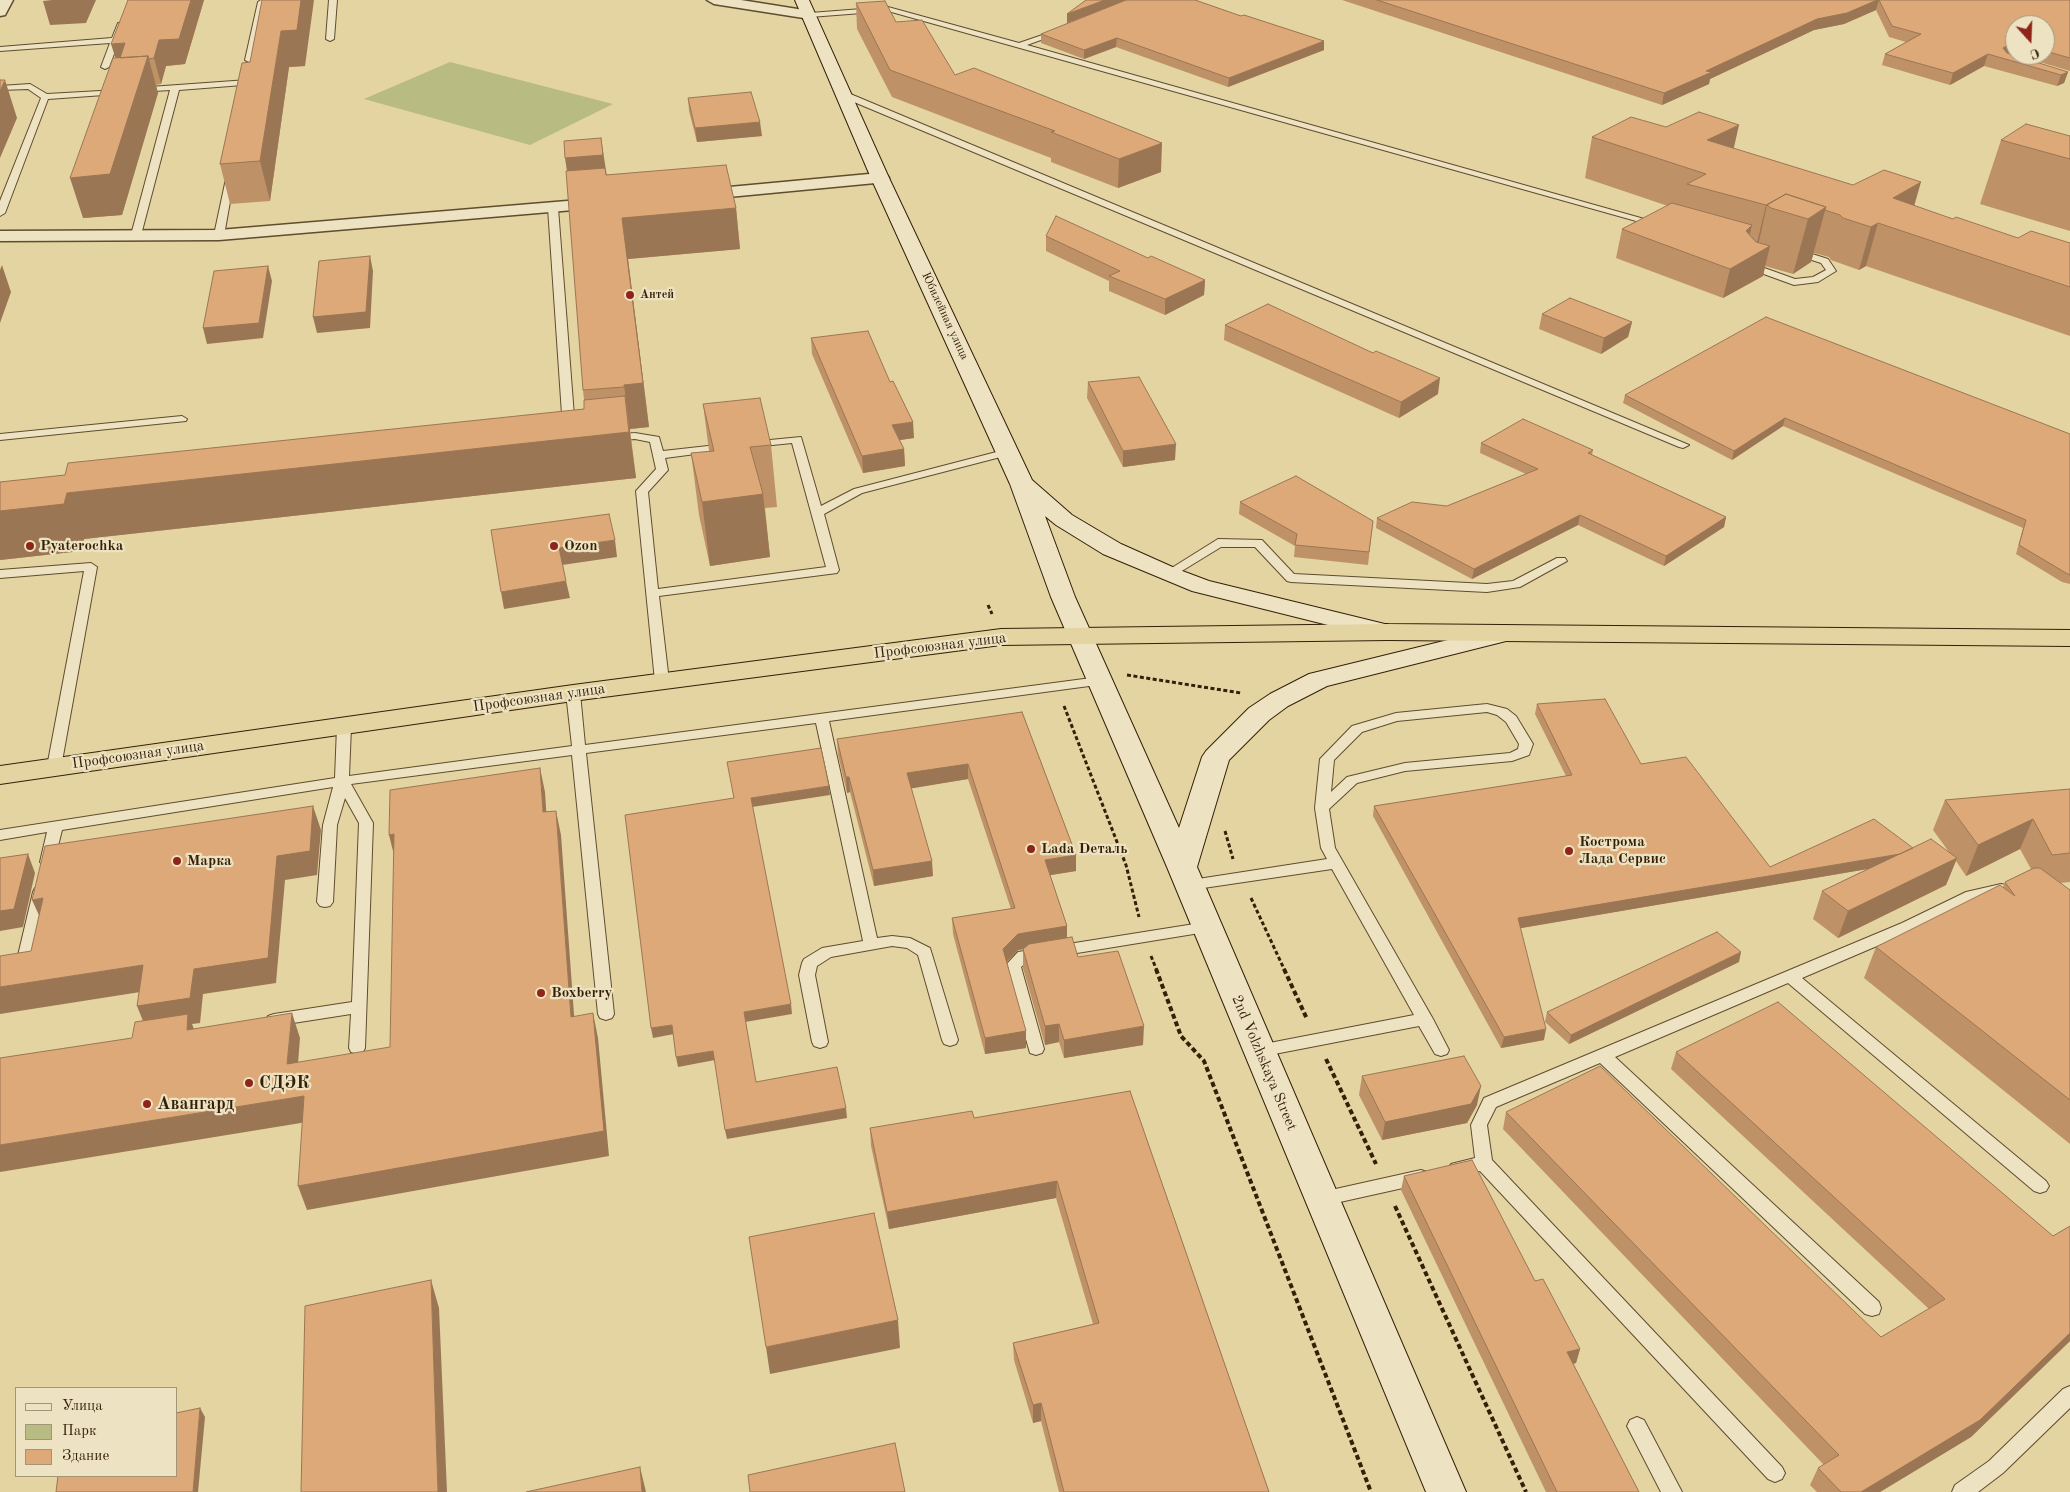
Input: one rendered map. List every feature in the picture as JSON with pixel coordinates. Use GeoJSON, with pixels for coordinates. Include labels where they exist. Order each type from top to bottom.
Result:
{"type":"FeatureCollection","features":[{"type":"Feature","properties":{"kind":"highway","name":"Профсоюзная улица"},"geometry":{"type":"LineString","coordinates":[[0,775],[574,693],[1001,637],[1388,632],[1501,635],[2070,638]]}},
{"type":"Feature","properties":{"kind":"street"},"geometry":{"type":"LineString","coordinates":[[0,12],[6,0]]}},
{"type":"Feature","properties":{"kind":"street"},"geometry":{"type":"LineString","coordinates":[[714,0],[806,8]]}},
{"type":"Feature","properties":{"kind":"street","name":"Юбилейная улица"},"geometry":{"type":"LineString","coordinates":[[806,8],[880,178],[1022,484],[1063,597],[1079,635]]}},
{"type":"Feature","properties":{"kind":"street"},"geometry":{"type":"LineString","coordinates":[[682,196],[880,178]]}},
{"type":"Feature","properties":{"kind":"street"},"geometry":{"type":"LineString","coordinates":[[0,236],[219,235],[622,201]]}},
{"type":"Feature","properties":{"kind":"street"},"geometry":{"type":"LineString","coordinates":[[1022,484],[1064,520],[1112,549],[1168,574],[1201,586],[1388,632]]}},
{"type":"Feature","properties":{"kind":"street","name":"2nd Volzhskaya Street"},"geometry":{"type":"LineString","coordinates":[[1079,635],[1186,876],[1446,1492]]}},
{"type":"Feature","properties":{"kind":"street"},"geometry":{"type":"LineString","coordinates":[[1186,876],[1216,757],[1259,714],[1279,700],[1318,680],[1501,635]]}},
{"type":"Feature","properties":{"kind":"lane"},"geometry":{"type":"LineString","coordinates":[[249,60],[262,2],[288,0]]}},
{"type":"Feature","properties":{"kind":"lane"},"geometry":{"type":"LineString","coordinates":[[330,39],[333,0]]}},
{"type":"Feature","properties":{"kind":"lane"},"geometry":{"type":"LineString","coordinates":[[806,8],[888,9],[1670,228]]}},
{"type":"Feature","properties":{"kind":"lane"},"geometry":{"type":"LineString","coordinates":[[105,68],[123,19]]}},
{"type":"Feature","properties":{"kind":"lane"},"geometry":{"type":"LineString","coordinates":[[1018,46],[1065,28]]}},
{"type":"Feature","properties":{"kind":"lane"},"geometry":{"type":"LineString","coordinates":[[0,49],[115,40]]}},
{"type":"Feature","properties":{"kind":"lane"},"geometry":{"type":"LineString","coordinates":[[0,88],[30,86],[45,97],[248,82],[244,101]]}},
{"type":"Feature","properties":{"kind":"lane"},"geometry":{"type":"LineString","coordinates":[[136,235],[175,88]]}},
{"type":"Feature","properties":{"kind":"lane"},"geometry":{"type":"LineString","coordinates":[[845,95],[1683,445]]}},
{"type":"Feature","properties":{"kind":"lane"},"geometry":{"type":"LineString","coordinates":[[0,213],[45,97]]}},
{"type":"Feature","properties":{"kind":"lane"},"geometry":{"type":"LineString","coordinates":[[219,235],[232,168]]}},
{"type":"Feature","properties":{"kind":"lane"},"geometry":{"type":"LineString","coordinates":[[553,208],[570,442]]}},
{"type":"Feature","properties":{"kind":"lane"},"geometry":{"type":"LineString","coordinates":[[1771,244],[1790,248],[1825,261],[1831,271],[1815,280],[1794,282],[1753,267],[1745,259],[1751,250],[1771,244]]}},
{"type":"Feature","properties":{"kind":"lane"},"geometry":{"type":"LineString","coordinates":[[0,437],[182,419]]}},
{"type":"Feature","properties":{"kind":"lane"},"geometry":{"type":"LineString","coordinates":[[598,439],[635,436],[655,439],[662,470],[642,491],[662,681]]}},
{"type":"Feature","properties":{"kind":"lane"},"geometry":{"type":"LineString","coordinates":[[653,593],[832,570],[797,439],[658,455]]}},
{"type":"Feature","properties":{"kind":"lane"},"geometry":{"type":"LineString","coordinates":[[817,513],[858,491],[1008,452]]}},
{"type":"Feature","properties":{"kind":"lane"},"geometry":{"type":"LineString","coordinates":[[1168,574],[1218,543],[1258,543],[1291,578],[1487,588],[1516,584],[1561,561]]}},
{"type":"Feature","properties":{"kind":"lane"},"geometry":{"type":"LineString","coordinates":[[0,574],[91,567],[54,767]]}},
{"type":"Feature","properties":{"kind":"lane"},"geometry":{"type":"LineString","coordinates":[[0,834],[342,780],[1099,681]]}},
{"type":"Feature","properties":{"kind":"lane"},"geometry":{"type":"LineString","coordinates":[[574,693],[606,1014]]}},
{"type":"Feature","properties":{"kind":"lane"},"geometry":{"type":"LineString","coordinates":[[1322,808],[1352,780],[1405,767],[1512,756],[1524,752],[1526,744],[1511,718],[1502,712],[1487,708],[1396,717],[1357,729],[1327,759],[1322,808],[1328,848],[1441,1050]]}},
{"type":"Feature","properties":{"kind":"lane"},"geometry":{"type":"LineString","coordinates":[[822,718],[871,944]]}},
{"type":"Feature","properties":{"kind":"lane"},"geometry":{"type":"LineString","coordinates":[[325,902],[330,825],[342,780],[344,727]]}},
{"type":"Feature","properties":{"kind":"lane"},"geometry":{"type":"LineString","coordinates":[[342,780],[366,823],[357,1048]]}},
{"type":"Feature","properties":{"kind":"lane"},"geometry":{"type":"LineString","coordinates":[[24,964],[56,826]]}},
{"type":"Feature","properties":{"kind":"lane"},"geometry":{"type":"LineString","coordinates":[[1186,876],[1238,877],[1336,863]]}},
{"type":"Feature","properties":{"kind":"lane"},"geometry":{"type":"LineString","coordinates":[[1775,1473],[1484,1163],[1479,1125],[1490,1103],[1907,927],[1971,896],[1999,889],[2014,891]]}},
{"type":"Feature","properties":{"kind":"lane"},"geometry":{"type":"LineString","coordinates":[[1036,1049],[1013,966],[1023,956],[1207,927]]}},
{"type":"Feature","properties":{"kind":"lane"},"geometry":{"type":"LineString","coordinates":[[820,1042],[807,975],[810,963],[827,952],[892,941],[910,943],[925,952],[950,1040]]}},
{"type":"Feature","properties":{"kind":"lane"},"geometry":{"type":"LineString","coordinates":[[1790,976],[2040,1186]]}},
{"type":"Feature","properties":{"kind":"lane"},"geometry":{"type":"LineString","coordinates":[[263,1022],[360,1007]]}},
{"type":"Feature","properties":{"kind":"lane"},"geometry":{"type":"LineString","coordinates":[[1259,1051],[1425,1019]]}},
{"type":"Feature","properties":{"kind":"lane"},"geometry":{"type":"LineString","coordinates":[[1602,1055],[1872,1308]]}},
{"type":"Feature","properties":{"kind":"lane"},"geometry":{"type":"LineString","coordinates":[[1322,1198],[1484,1163]]}},
{"type":"Feature","properties":{"kind":"lane"},"geometry":{"type":"LineString","coordinates":[[1962,1492],[1996,1467],[2070,1395]]}},
{"type":"Feature","properties":{"kind":"lane"},"geometry":{"type":"LineString","coordinates":[[1637,1426],[1672,1492]]}},
{"type":"Feature","properties":{"kind":"path"},"geometry":{"type":"LineString","coordinates":[[988,605],[992,614]]}},
{"type":"Feature","properties":{"kind":"path"},"geometry":{"type":"LineString","coordinates":[[1126,675],[1250,695]]}},
{"type":"Feature","properties":{"kind":"path"},"geometry":{"type":"LineString","coordinates":[[1056,686],[1126,865],[1144,937],[1181,1036],[1204,1060],[1371,1492]]}},
{"type":"Feature","properties":{"kind":"path"},"geometry":{"type":"LineString","coordinates":[[1223,824],[1238,877],[1250,895],[1317,1041],[1386,1184],[1525,1492]]}},
{"type":"Feature","properties":{"kind":"green space"},"geometry":{"type":"Polygon","coordinates":[[[450,62],[613,104],[530,145],[364,99],[450,62]]]}},
{"type":"Feature","properties":{"kind":"building"},"geometry":{"type":"Polygon","coordinates":[[[128,0],[191,0],[179,39],[159,40],[154,58],[149,59],[148,56],[120,58],[125,43],[111,44],[128,0]]]}},
{"type":"Feature","properties":{"kind":"building"},"geometry":{"type":"Polygon","coordinates":[[[262,0],[301,0],[297,30],[281,31],[260,161],[220,164],[242,63],[250,62],[262,0]]]}},
{"type":"Feature","properties":{"kind":"building"},"geometry":{"type":"Polygon","coordinates":[[[1086,0],[1105,0],[1067,14],[1086,0]]]}},
{"type":"Feature","properties":{"kind":"building"},"geometry":{"type":"Polygon","coordinates":[[[1126,0],[1195,0],[1324,41],[1229,78],[1117,38],[1084,50],[1041,34],[1126,0]]]}},
{"type":"Feature","properties":{"kind":"building"},"geometry":{"type":"Polygon","coordinates":[[[1377,0],[1877,0],[1847,13],[1817,19],[1706,71],[1712,72],[1664,93],[1377,0]]]}},
{"type":"Feature","properties":{"kind":"building"},"geometry":{"type":"Polygon","coordinates":[[[1879,0],[2070,0],[2070,58],[2055,54],[2055,15],[2005,15],[2005,47],[2003,48],[2005,50],[2005,59],[1988,54],[1953,73],[1885,54],[1921,34],[1892,26],[1879,0]]]}},
{"type":"Feature","properties":{"kind":"building"},"geometry":{"type":"Polygon","coordinates":[[[885,1],[896,22],[922,20],[955,75],[974,68],[1162,143],[1119,159],[1051,132],[1055,131],[890,70],[856,3],[885,1]]]}},
{"type":"Feature","properties":{"kind":"building"},"geometry":{"type":"Polygon","coordinates":[[[148,56],[110,174],[70,178],[113,58],[148,56]]]}},
{"type":"Feature","properties":{"kind":"building"},"geometry":{"type":"Polygon","coordinates":[[[2026,65],[2046,65],[2068,72],[2061,75],[2026,65]]]}},
{"type":"Feature","properties":{"kind":"building"},"geometry":{"type":"Polygon","coordinates":[[[0,80],[5,80],[0,91],[0,80]]]}},
{"type":"Feature","properties":{"kind":"building"},"geometry":{"type":"Polygon","coordinates":[[[751,92],[760,122],[695,128],[688,98],[751,92]]]}},
{"type":"Feature","properties":{"kind":"building"},"geometry":{"type":"Polygon","coordinates":[[[1699,112],[1739,125],[1707,140],[1853,185],[1884,170],[1921,182],[1893,198],[1953,219],[1956,217],[2018,238],[2031,231],[2070,243],[2070,287],[1878,223],[1871,227],[1843,218],[1840,215],[1825,210],[1826,207],[1786,194],[1766,205],[1687,184],[1706,174],[1592,137],[1631,117],[1666,127],[1699,112]]]}},
{"type":"Feature","properties":{"kind":"building"},"geometry":{"type":"Polygon","coordinates":[[[2026,124],[2070,136],[2070,159],[2001,140],[2026,124]]]}},
{"type":"Feature","properties":{"kind":"building"},"geometry":{"type":"Polygon","coordinates":[[[601,138],[603,155],[565,158],[564,141],[601,138]]]}},
{"type":"Feature","properties":{"kind":"building"},"geometry":{"type":"Polygon","coordinates":[[[726,165],[736,208],[622,218],[643,383],[624,385],[624,387],[583,390],[566,171],[605,168],[606,175],[726,165]]]}},
{"type":"Feature","properties":{"kind":"building"},"geometry":{"type":"Polygon","coordinates":[[[1786,194],[1826,207],[1808,219],[1771,208],[1767,205],[1786,194]]]}},
{"type":"Feature","properties":{"kind":"building"},"geometry":{"type":"Polygon","coordinates":[[[1672,203],[1752,225],[1746,231],[1756,242],[1770,246],[1730,269],[1622,229],[1672,203]]]}},
{"type":"Feature","properties":{"kind":"building"},"geometry":{"type":"Polygon","coordinates":[[[1056,216],[1148,258],[1151,256],[1205,280],[1165,299],[1109,276],[1120,271],[1046,236],[1056,216]]]}},
{"type":"Feature","properties":{"kind":"building"},"geometry":{"type":"Polygon","coordinates":[[[370,256],[366,312],[313,317],[319,261],[370,256]]]}},
{"type":"Feature","properties":{"kind":"building"},"geometry":{"type":"Polygon","coordinates":[[[268,266],[259,323],[203,328],[214,271],[268,266]]]}},
{"type":"Feature","properties":{"kind":"building"},"geometry":{"type":"Polygon","coordinates":[[[1570,298],[1632,322],[1604,338],[1542,314],[1570,298]]]}},
{"type":"Feature","properties":{"kind":"building"},"geometry":{"type":"Polygon","coordinates":[[[1268,304],[1373,353],[1376,351],[1440,378],[1401,402],[1225,325],[1268,304]]]}},
{"type":"Feature","properties":{"kind":"building"},"geometry":{"type":"Polygon","coordinates":[[[1766,317],[2070,434],[2070,575],[2019,545],[2026,520],[1785,418],[1734,451],[1625,395],[1766,317]]]}},
{"type":"Feature","properties":{"kind":"building"},"geometry":{"type":"Polygon","coordinates":[[[868,331],[890,382],[893,381],[913,422],[892,425],[904,449],[862,456],[811,338],[868,331]]]}},
{"type":"Feature","properties":{"kind":"building"},"geometry":{"type":"Polygon","coordinates":[[[1139,377],[1176,444],[1123,451],[1088,382],[1139,377]]]}},
{"type":"Feature","properties":{"kind":"building"},"geometry":{"type":"Polygon","coordinates":[[[625,396],[629,432],[67,493],[64,504],[0,511],[0,482],[65,475],[68,463],[584,409],[584,400],[625,396]]]}},
{"type":"Feature","properties":{"kind":"building"},"geometry":{"type":"Polygon","coordinates":[[[760,398],[771,445],[750,447],[763,494],[702,502],[691,453],[714,451],[703,404],[760,398]]]}},
{"type":"Feature","properties":{"kind":"building"},"geometry":{"type":"Polygon","coordinates":[[[1523,419],[1593,450],[1588,453],[1726,517],[1666,556],[1580,515],[1474,569],[1377,518],[1412,502],[1447,506],[1538,469],[1481,443],[1523,419]]]}},
{"type":"Feature","properties":{"kind":"building"},"geometry":{"type":"Polygon","coordinates":[[[1296,476],[1373,521],[1369,552],[1295,545],[1297,534],[1240,502],[1296,476]]]}},
{"type":"Feature","properties":{"kind":"building"},"geometry":{"type":"Polygon","coordinates":[[[609,514],[615,540],[559,548],[566,581],[501,592],[491,530],[609,514]]]}},
{"type":"Feature","properties":{"kind":"building","name":"Кострома Лада Сервис"},"geometry":{"type":"Polygon","coordinates":[[[1605,699],[1641,764],[1686,757],[1770,867],[1874,819],[1913,848],[1900,854],[1518,918],[1546,1029],[1504,1037],[1374,806],[1572,775],[1537,704],[1605,699]]]}},
{"type":"Feature","properties":{"kind":"building"},"geometry":{"type":"Polygon","coordinates":[[[1022,712],[1076,855],[1045,860],[1067,926],[1018,934],[1003,949],[1026,1031],[985,1038],[952,918],[1015,908],[968,764],[907,773],[932,861],[873,870],[849,777],[846,777],[837,739],[1022,712]]]}},
{"type":"Feature","properties":{"kind":"building"},"geometry":{"type":"Polygon","coordinates":[[[821,748],[829,786],[751,798],[791,1004],[744,1012],[756,1082],[837,1067],[846,1108],[725,1130],[713,1051],[676,1057],[672,1025],[651,1028],[625,815],[734,798],[727,762],[821,748]]]}},
{"type":"Feature","properties":{"kind":"building"},"geometry":{"type":"Polygon","coordinates":[[[540,768],[543,812],[556,811],[571,1017],[593,1013],[604,1131],[298,1186],[304,1096],[0,1145],[0,1058],[132,1038],[135,1022],[188,1014],[187,1030],[292,1013],[287,1064],[390,1047],[394,834],[389,835],[390,790],[540,768]]]}},
{"type":"Feature","properties":{"kind":"building"},"geometry":{"type":"Polygon","coordinates":[[[2070,789],[2070,853],[2052,855],[2033,819],[1978,845],[1945,800],[2070,789]]]}},
{"type":"Feature","properties":{"kind":"building"},"geometry":{"type":"Polygon","coordinates":[[[313,806],[310,851],[277,856],[268,958],[194,969],[190,998],[137,1006],[143,965],[0,987],[0,956],[31,951],[43,898],[32,900],[45,846],[313,806]]]}},
{"type":"Feature","properties":{"kind":"building"},"geometry":{"type":"Polygon","coordinates":[[[1931,839],[1957,858],[1848,911],[1822,891],[1931,839]]]}},
{"type":"Feature","properties":{"kind":"building"},"geometry":{"type":"Polygon","coordinates":[[[28,854],[14,909],[0,911],[0,858],[28,854]]]}},
{"type":"Feature","properties":{"kind":"building"},"geometry":{"type":"Polygon","coordinates":[[[2034,868],[2040,868],[2070,890],[2070,1100],[1876,947],[2000,885],[2015,896],[2005,882],[2034,868]]]}},
{"type":"Feature","properties":{"kind":"building"},"geometry":{"type":"Polygon","coordinates":[[[1717,932],[1741,952],[1571,1035],[1547,1012],[1717,932]]]}},
{"type":"Feature","properties":{"kind":"building"},"geometry":{"type":"Polygon","coordinates":[[[1072,937],[1078,957],[1118,951],[1144,1026],[1064,1040],[1059,1024],[1045,1026],[1023,949],[1029,944],[1072,937]]]}},
{"type":"Feature","properties":{"kind":"building"},"geometry":{"type":"Polygon","coordinates":[[[1778,1002],[2053,1236],[2070,1226],[2070,1333],[1980,1420],[1861,1492],[1841,1492],[1818,1468],[1839,1455],[1506,1112],[1600,1066],[1881,1337],[1945,1299],[1676,1052],[1778,1002]]]}},
{"type":"Feature","properties":{"kind":"building"},"geometry":{"type":"Polygon","coordinates":[[[1464,1056],[1481,1086],[1471,1104],[1385,1122],[1362,1076],[1464,1056]]]}},
{"type":"Feature","properties":{"kind":"building"},"geometry":{"type":"Polygon","coordinates":[[[1130,1091],[1269,1492],[1064,1492],[1041,1403],[1033,1405],[1013,1343],[1099,1323],[1057,1181],[887,1212],[870,1128],[972,1111],[974,1118],[1130,1091]]]}},
{"type":"Feature","properties":{"kind":"building"},"geometry":{"type":"Polygon","coordinates":[[[1472,1160],[1535,1281],[1543,1279],[1580,1349],[1567,1352],[1639,1492],[1557,1492],[1404,1176],[1472,1160]]]}},
{"type":"Feature","properties":{"kind":"building"},"geometry":{"type":"Polygon","coordinates":[[[874,1213],[898,1320],[766,1347],[749,1237],[874,1213]]]}},
{"type":"Feature","properties":{"kind":"building"},"geometry":{"type":"Polygon","coordinates":[[[431,1280],[438,1492],[301,1492],[305,1306],[431,1280]]]}},
{"type":"Feature","properties":{"kind":"building"},"geometry":{"type":"Polygon","coordinates":[[[200,1408],[193,1492],[56,1492],[58,1477],[178,1477],[178,1413],[200,1408]]]}},
{"type":"Feature","properties":{"kind":"building"},"geometry":{"type":"Polygon","coordinates":[[[895,1443],[905,1492],[750,1492],[748,1475],[895,1443]]]}},
{"type":"Feature","properties":{"kind":"building"},"geometry":{"type":"Polygon","coordinates":[[[640,1467],[642,1492],[526,1492],[640,1467]]]}},
{"type":"Feature","properties":{"kind":"place","name":"Антей"},"geometry":{"type":"Point","coordinates":[630,295]}},
{"type":"Feature","properties":{"kind":"place","name":"Pyaterochka"},"geometry":{"type":"Point","coordinates":[30,546]}},
{"type":"Feature","properties":{"kind":"place","name":"Ozon"},"geometry":{"type":"Point","coordinates":[554,546]}},
{"type":"Feature","properties":{"kind":"place","name":"Lada Dеталь"},"geometry":{"type":"Point","coordinates":[1031,849]}},
{"type":"Feature","properties":{"kind":"place","name":"Кострома Лада Сервис"},"geometry":{"type":"Point","coordinates":[1569,851]}},
{"type":"Feature","properties":{"kind":"place","name":"Марка"},"geometry":{"type":"Point","coordinates":[177,861]}},
{"type":"Feature","properties":{"kind":"place","name":"Boxberry"},"geometry":{"type":"Point","coordinates":[541,993]}},
{"type":"Feature","properties":{"kind":"place","name":"СДЭК"},"geometry":{"type":"Point","coordinates":[249,1083]}},
{"type":"Feature","properties":{"kind":"place","name":"Авангард"},"geometry":{"type":"Point","coordinates":[147,1104]}}]}
